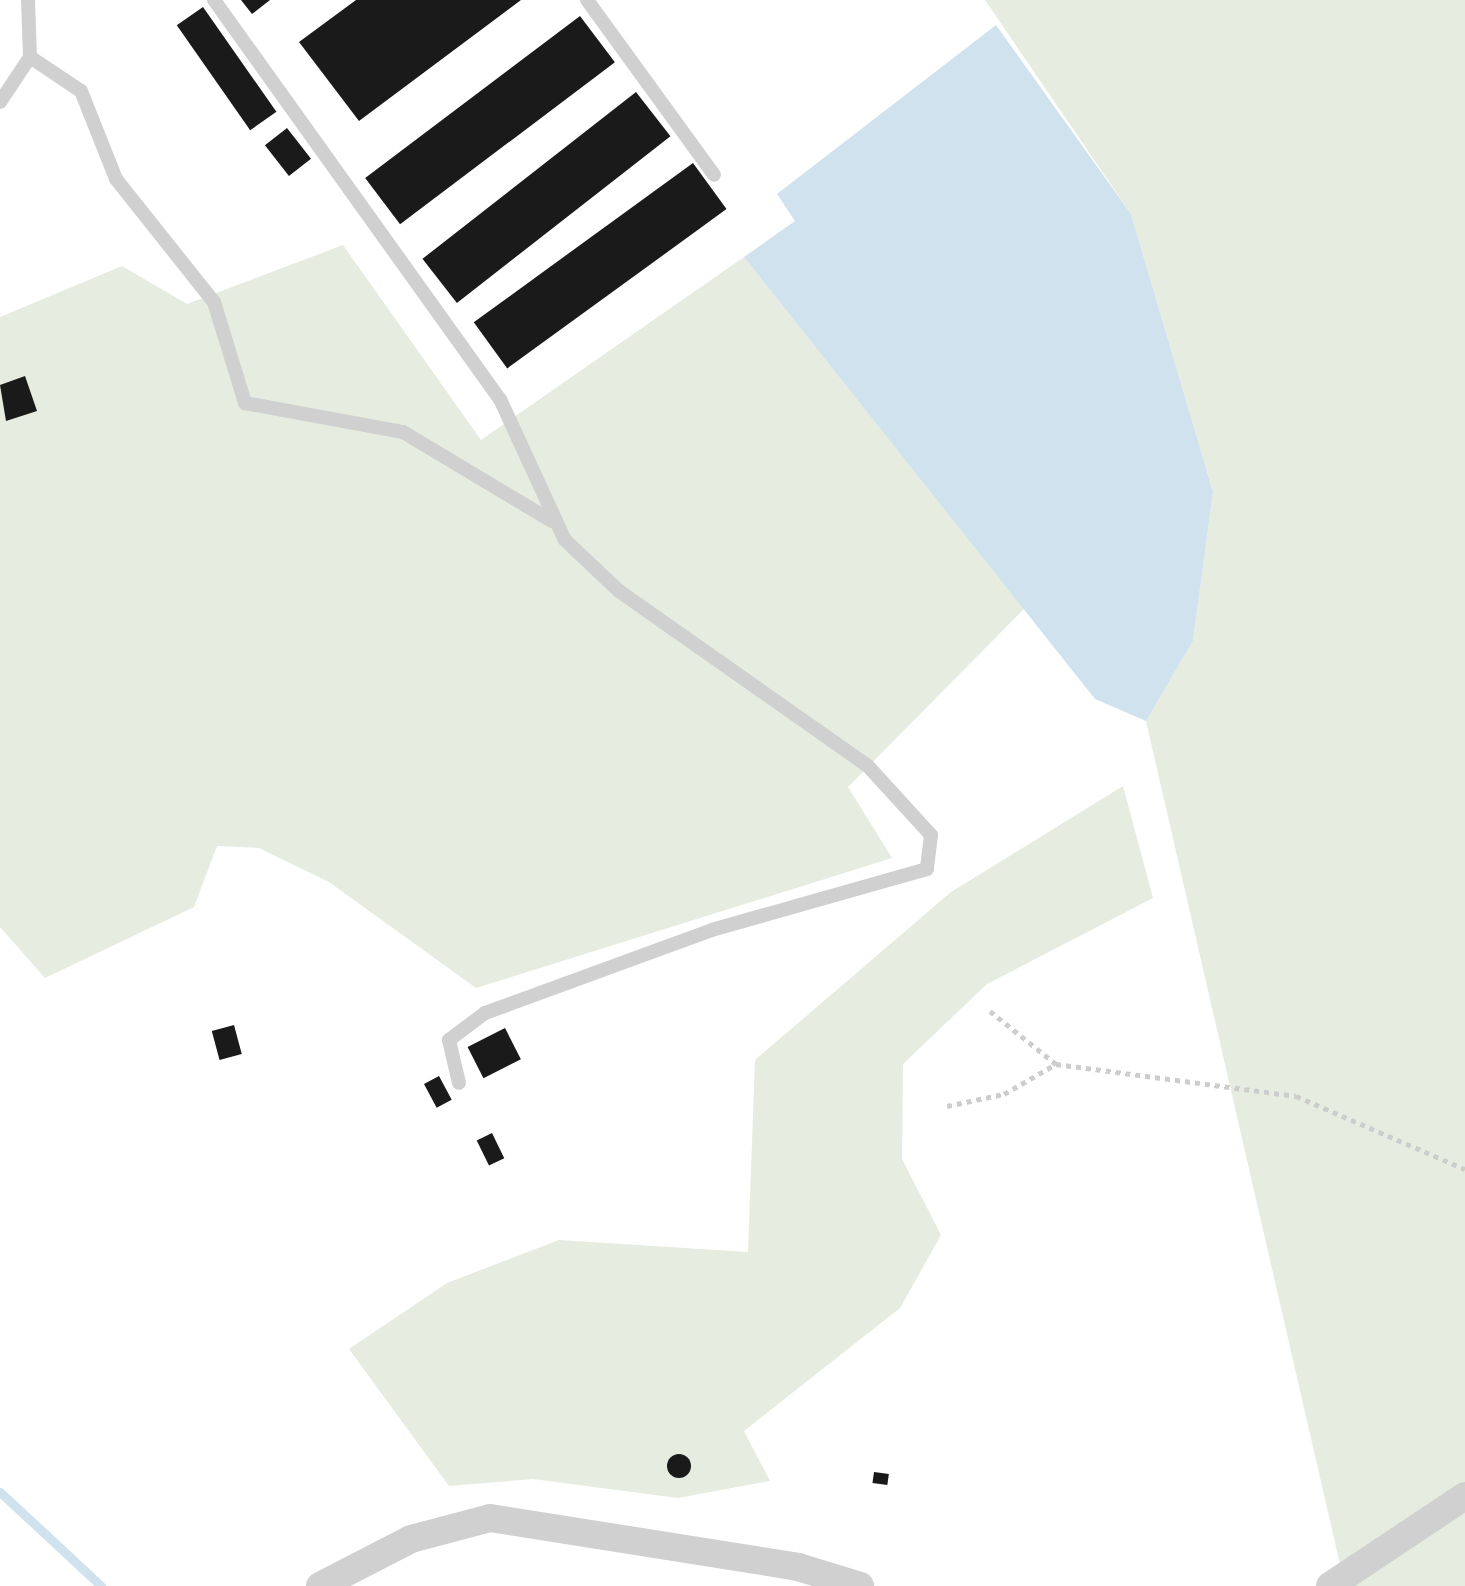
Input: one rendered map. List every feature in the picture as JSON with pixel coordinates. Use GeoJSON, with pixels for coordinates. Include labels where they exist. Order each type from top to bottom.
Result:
{"type":"FeatureCollection","features":[{"type":"Feature","properties":{"kind":"street"},"geometry":{"type":"LineString","coordinates":[[1330,1586],[1465,1496]]}},
{"type":"Feature","properties":{"kind":"street"},"geometry":{"type":"LineString","coordinates":[[320,1586],[411,1539],[490,1518],[722,1553],[860,1586]]}},
{"type":"Feature","properties":{"kind":"lane"},"geometry":{"type":"LineString","coordinates":[[0,102],[30,56],[28,0]]}},
{"type":"Feature","properties":{"kind":"lane"},"geometry":{"type":"LineString","coordinates":[[214,0],[500,398],[552,520]]}},
{"type":"Feature","properties":{"kind":"lane"},"geometry":{"type":"LineString","coordinates":[[587,0],[714,175]]}},
{"type":"Feature","properties":{"kind":"lane"},"geometry":{"type":"LineString","coordinates":[[30,56],[80,91],[116,179],[214,302],[244,404],[367,418],[436,446],[552,520],[619,591],[877,774],[922,818],[933,856],[911,876],[712,930],[485,1012],[449,1040],[460,1083]]}},
{"type":"Feature","properties":{"kind":"path"},"geometry":{"type":"LineString","coordinates":[[990,1011],[1056,1064],[1296,1096],[1465,1169]]}},
{"type":"Feature","properties":{"kind":"path"},"geometry":{"type":"LineString","coordinates":[[947,1106],[1004,1094],[1056,1064]]}},
{"type":"Feature","properties":{"kind":"shaded area"},"geometry":{"type":"Polygon","coordinates":[[[985,0],[1465,0],[1465,1586],[1345,1586],[1146,721],[1193,641],[1213,492],[1131,214],[985,0]]]}},
{"type":"Feature","properties":{"kind":"shaded area"},"geometry":{"type":"Polygon","coordinates":[[[343,245],[481,440],[744,257],[1024,609],[848,787],[892,858],[476,988],[329,882],[259,848],[217,846],[194,907],[45,978],[0,927],[0,317],[122,266],[187,304],[343,245]]]}},
{"type":"Feature","properties":{"kind":"shaded area"},"geometry":{"type":"Polygon","coordinates":[[[1123,786],[1153,898],[987,984],[903,1064],[902,1159],[941,1235],[900,1308],[744,1431],[770,1481],[678,1498],[533,1479],[449,1486],[349,1349],[447,1283],[559,1240],[748,1252],[755,1060],[951,892],[1123,786]]]}},
{"type":"Feature","properties":{"kind":"water"},"geometry":{"type":"Polygon","coordinates":[[[996,25],[1131,214],[1213,492],[1193,641],[1146,721],[1095,699],[744,257],[795,221],[777,194],[996,25]]]}},
{"type":"Feature","properties":{"kind":"building"},"geometry":{"type":"Polygon","coordinates":[[[241,0],[270,0],[252,14],[241,0]]]}},
{"type":"Feature","properties":{"kind":"building"},"geometry":{"type":"Polygon","coordinates":[[[356,0],[521,0],[359,121],[299,42],[356,0]]]}},
{"type":"Feature","properties":{"kind":"building"},"geometry":{"type":"Polygon","coordinates":[[[203,7],[276,112],[250,130],[177,25],[203,7]]]}},
{"type":"Feature","properties":{"kind":"building"},"geometry":{"type":"Polygon","coordinates":[[[580,16],[615,62],[400,224],[365,178],[580,16]]]}},
{"type":"Feature","properties":{"kind":"building"},"geometry":{"type":"Polygon","coordinates":[[[636,92],[670,136],[457,303],[422,259],[636,92]]]}},
{"type":"Feature","properties":{"kind":"building"},"geometry":{"type":"Polygon","coordinates":[[[287,128],[311,159],[289,176],[265,145],[287,128]]]}},
{"type":"Feature","properties":{"kind":"building"},"geometry":{"type":"Polygon","coordinates":[[[693,163],[727,209],[507,368],[474,322],[693,163]]]}},
{"type":"Feature","properties":{"kind":"building"},"geometry":{"type":"Polygon","coordinates":[[[25,376],[37,411],[6,421],[0,385],[25,376]]]}},
{"type":"Feature","properties":{"kind":"building"},"geometry":{"type":"Polygon","coordinates":[[[234,1025],[242,1054],[220,1060],[212,1031],[234,1025]]]}},
{"type":"Feature","properties":{"kind":"building"},"geometry":{"type":"Polygon","coordinates":[[[505,1028],[521,1059],[483,1078],[468,1047],[505,1028]]]}},
{"type":"Feature","properties":{"kind":"building"},"geometry":{"type":"Polygon","coordinates":[[[439,1076],[452,1100],[437,1108],[424,1084],[439,1076]]]}},
{"type":"Feature","properties":{"kind":"building"},"geometry":{"type":"Polygon","coordinates":[[[492,1133],[504,1158],[489,1166],[477,1140],[492,1133]]]}},
{"type":"Feature","properties":{"kind":"building"},"geometry":{"type":"Polygon","coordinates":[[[679,1454],[691,1466],[679,1478],[667,1466],[679,1454]]]}},
{"type":"Feature","properties":{"kind":"building"},"geometry":{"type":"Polygon","coordinates":[[[874,1472],[889,1474],[887,1485],[872,1483],[874,1472]]]}},
{"type":"Feature","properties":{"kind":"waterway"},"geometry":{"type":"LineString","coordinates":[[0,1492],[101,1586]]}}]}
